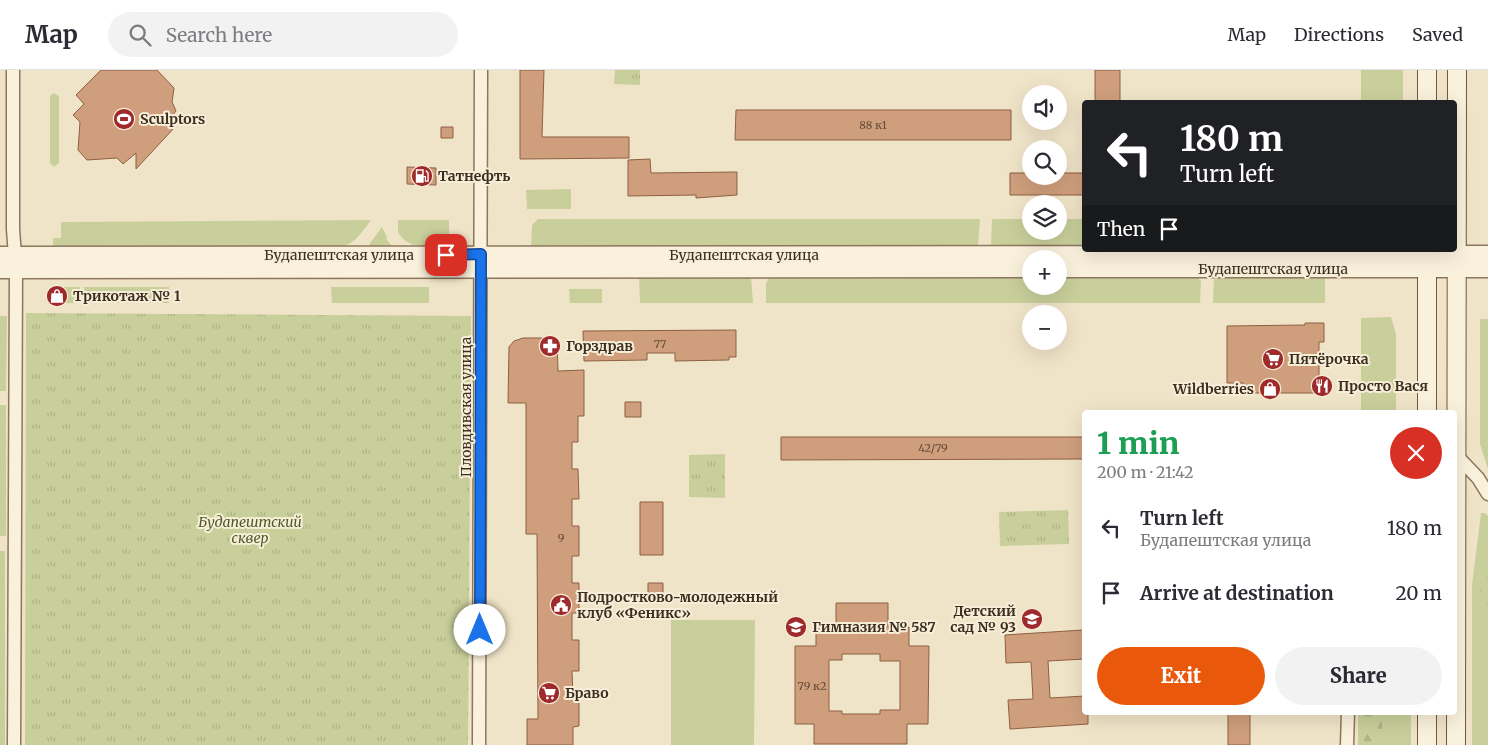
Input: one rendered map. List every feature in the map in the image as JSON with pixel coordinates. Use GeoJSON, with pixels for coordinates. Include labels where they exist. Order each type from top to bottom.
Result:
{"type":"FeatureCollection","features":[{"type":"Feature","properties":{"kind":"main road"},"geometry":{"type":"LineString","coordinates":[[1427,70],[1427,100]]}},
{"type":"Feature","properties":{"kind":"main road"},"geometry":{"type":"LineString","coordinates":[[1457,70],[1457,100]]}},
{"type":"Feature","properties":{"kind":"main road"},"geometry":{"type":"LineString","coordinates":[[1456,252],[1456,410]]}},
{"type":"Feature","properties":{"kind":"main road"},"geometry":{"type":"LineString","coordinates":[[1427,257],[1427,410]]}},
{"type":"Feature","properties":{"kind":"main road"},"geometry":{"type":"LineString","coordinates":[[1427,715],[1427,745]]}},
{"type":"Feature","properties":{"kind":"main road"},"geometry":{"type":"LineString","coordinates":[[1456,715],[1456,745]]}},
{"type":"Feature","properties":{"kind":"street"},"geometry":{"type":"LineString","coordinates":[[13,70],[8,263],[14,745]]}},
{"type":"Feature","properties":{"kind":"street","name":"Пловдивская улица"},"geometry":{"type":"LineString","coordinates":[[480,745],[481,70]]}},
{"type":"Feature","properties":{"kind":"street","name":"Будапештская улица"},"geometry":{"type":"LineString","coordinates":[[1456,261],[1488,254]]}},
{"type":"Feature","properties":{"kind":"street","name":"Будапештская улица"},"geometry":{"type":"LineString","coordinates":[[8,263],[1427,257],[1456,261],[1488,269]]}},
{"type":"Feature","properties":{"kind":"street","name":"Будапештская улица"},"geometry":{"type":"LineString","coordinates":[[1067,269],[1427,257]]}},
{"type":"Feature","properties":{"kind":"street","name":"Будапештская улица"},"geometry":{"type":"LineString","coordinates":[[481,262],[1022,269]]}},
{"type":"Feature","properties":{"kind":"street"},"geometry":{"type":"LineString","coordinates":[[1457,456],[1478,478],[1488,494]]}},
{"type":"Feature","properties":{"kind":"street"},"geometry":{"type":"LineString","coordinates":[[1347,745],[1348,715]]}},
{"type":"Feature","properties":{"kind":"green space"},"geometry":{"type":"Polygon","coordinates":[[[615,70],[640,70],[640,85],[614,84],[615,70]]]}},
{"type":"Feature","properties":{"kind":"green space"},"geometry":{"type":"Polygon","coordinates":[[[1361,70],[1403,70],[1403,100],[1361,100],[1361,70]]]}},
{"type":"Feature","properties":{"kind":"green space"},"geometry":{"type":"Polygon","coordinates":[[[54,93],[59,96],[59,163],[54,167],[50,163],[50,96],[54,93]]]}},
{"type":"Feature","properties":{"kind":"green space"},"geometry":{"type":"Polygon","coordinates":[[[571,189],[571,209],[527,209],[526,190],[571,189]]]}},
{"type":"Feature","properties":{"kind":"green space"},"geometry":{"type":"Polygon","coordinates":[[[538,219],[980,219],[978,247],[531,247],[532,225],[538,219]]]}},
{"type":"Feature","properties":{"kind":"green space"},"geometry":{"type":"Polygon","coordinates":[[[992,219],[1022,219],[1022,240],[1067,240],[1067,219],[1082,219],[1082,246],[991,246],[992,219]]]}},
{"type":"Feature","properties":{"kind":"green space"},"geometry":{"type":"Polygon","coordinates":[[[371,220],[361,234],[353,241],[338,247],[168,246],[53,248],[53,238],[61,238],[61,222],[371,220]]]}},
{"type":"Feature","properties":{"kind":"green space"},"geometry":{"type":"Polygon","coordinates":[[[398,220],[449,220],[449,247],[421,247],[408,242],[398,232],[398,220]]]}},
{"type":"Feature","properties":{"kind":"green space"},"geometry":{"type":"Polygon","coordinates":[[[382,227],[387,237],[386,239],[392,246],[370,247],[370,243],[382,227]]]}},
{"type":"Feature","properties":{"kind":"green space"},"geometry":{"type":"Polygon","coordinates":[[[1214,276],[1325,276],[1325,303],[1213,303],[1214,276]]]}},
{"type":"Feature","properties":{"kind":"green space"},"geometry":{"type":"Polygon","coordinates":[[[639,277],[751,277],[753,303],[640,303],[639,277]]]}},
{"type":"Feature","properties":{"kind":"green space"},"geometry":{"type":"Polygon","coordinates":[[[770,277],[1022,277],[1022,295],[1067,295],[1067,277],[1197,277],[1201,281],[1200,303],[766,303],[766,283],[770,277]]]}},
{"type":"Feature","properties":{"kind":"green space"},"geometry":{"type":"Polygon","coordinates":[[[63,287],[80,287],[80,303],[63,303],[63,287]]]}},
{"type":"Feature","properties":{"kind":"green space"},"geometry":{"type":"Polygon","coordinates":[[[84,287],[169,287],[169,303],[84,303],[84,287]]]}},
{"type":"Feature","properties":{"kind":"green space"},"geometry":{"type":"Polygon","coordinates":[[[331,287],[429,287],[429,303],[332,303],[331,287]]]}},
{"type":"Feature","properties":{"kind":"green space"},"geometry":{"type":"Polygon","coordinates":[[[569,289],[602,289],[602,303],[570,303],[569,289]]]}},
{"type":"Feature","properties":{"kind":"green space","name":"Будапештский сквер"},"geometry":{"type":"Polygon","coordinates":[[[26,313],[471,316],[468,745],[25,745],[26,313]]]}},
{"type":"Feature","properties":{"kind":"green space"},"geometry":{"type":"Polygon","coordinates":[[[0,316],[7,316],[6,391],[0,391],[0,316]]]}},
{"type":"Feature","properties":{"kind":"green space"},"geometry":{"type":"Polygon","coordinates":[[[1391,317],[1396,334],[1396,410],[1361,410],[1361,318],[1391,317]]]}},
{"type":"Feature","properties":{"kind":"green space"},"geometry":{"type":"Polygon","coordinates":[[[1480,319],[1488,319],[1488,469],[1480,444],[1480,319]]]}},
{"type":"Feature","properties":{"kind":"green space"},"geometry":{"type":"Polygon","coordinates":[[[0,405],[6,405],[6,536],[0,536],[0,405]]]}},
{"type":"Feature","properties":{"kind":"green space"},"geometry":{"type":"Polygon","coordinates":[[[725,454],[725,498],[689,497],[689,455],[725,454]]]}},
{"type":"Feature","properties":{"kind":"green space"},"geometry":{"type":"Polygon","coordinates":[[[1068,510],[1069,544],[1000,546],[999,512],[1068,510]]]}},
{"type":"Feature","properties":{"kind":"green space"},"geometry":{"type":"Polygon","coordinates":[[[1481,513],[1485,513],[1488,516],[1488,745],[1472,745],[1472,585],[1481,513]]]}},
{"type":"Feature","properties":{"kind":"green space"},"geometry":{"type":"Polygon","coordinates":[[[0,551],[5,551],[5,745],[0,745],[0,551]]]}},
{"type":"Feature","properties":{"kind":"green space"},"geometry":{"type":"Polygon","coordinates":[[[1486,554],[1488,555],[1488,609],[1480,593],[1486,554]]]}},
{"type":"Feature","properties":{"kind":"green space"},"geometry":{"type":"Polygon","coordinates":[[[671,620],[755,620],[754,745],[671,745],[671,620]]]}},
{"type":"Feature","properties":{"kind":"green space"},"geometry":{"type":"Polygon","coordinates":[[[1358,715],[1411,715],[1411,745],[1358,745],[1358,715]]]}},
{"type":"Feature","properties":{"kind":"green space"},"geometry":{"type":"Polygon","coordinates":[[[1364,715],[1382,715],[1382,745],[1364,745],[1364,715]]]}},
{"type":"Feature","properties":{"kind":"building","name":"Sculptors"},"geometry":{"type":"Polygon","coordinates":[[[101,70],[157,70],[174,88],[172,102],[176,111],[168,121],[175,127],[136,169],[136,153],[123,164],[117,158],[87,160],[78,150],[80,122],[73,115],[84,104],[76,95],[101,70]]]}},
{"type":"Feature","properties":{"kind":"building"},"geometry":{"type":"Polygon","coordinates":[[[520,70],[544,70],[542,137],[629,137],[629,158],[520,159],[520,70]]]}},
{"type":"Feature","properties":{"kind":"building"},"geometry":{"type":"Polygon","coordinates":[[[1095,70],[1120,70],[1120,100],[1095,100],[1095,70]]]}},
{"type":"Feature","properties":{"kind":"building"},"geometry":{"type":"Polygon","coordinates":[[[736,110],[1011,110],[1011,140],[735,140],[736,110]]]}},
{"type":"Feature","properties":{"kind":"building"},"geometry":{"type":"Polygon","coordinates":[[[441,127],[453,127],[453,138],[441,138],[441,127]]]}},
{"type":"Feature","properties":{"kind":"building"},"geometry":{"type":"Polygon","coordinates":[[[650,159],[651,173],[737,172],[737,195],[696,198],[696,195],[628,196],[628,160],[650,159]]]}},
{"type":"Feature","properties":{"kind":"building","name":"Татнефть"},"geometry":{"type":"Polygon","coordinates":[[[407,167],[436,168],[436,185],[407,184],[407,167]]]}},
{"type":"Feature","properties":{"kind":"building"},"geometry":{"type":"Polygon","coordinates":[[[1010,173],[1022,173],[1022,185],[1067,185],[1067,173],[1082,173],[1082,195],[1010,195],[1010,173]]]}},
{"type":"Feature","properties":{"kind":"building","name":"Пятёрочка"},"geometry":{"type":"Polygon","coordinates":[[[1305,323],[1324,323],[1324,342],[1319,342],[1319,381],[1326,381],[1325,393],[1243,393],[1243,383],[1227,383],[1227,326],[1305,325],[1305,323]]]}},
{"type":"Feature","properties":{"kind":"building"},"geometry":{"type":"Polygon","coordinates":[[[736,330],[736,357],[729,357],[729,360],[675,361],[675,353],[647,353],[647,360],[584,361],[583,331],[736,330]]]}},
{"type":"Feature","properties":{"kind":"building"},"geometry":{"type":"Polygon","coordinates":[[[523,338],[557,338],[558,371],[584,370],[584,416],[578,416],[578,442],[572,442],[572,469],[578,469],[579,499],[572,499],[572,526],[579,526],[579,556],[572,556],[572,583],[579,583],[579,613],[572,613],[572,640],[579,640],[579,671],[572,671],[573,697],[579,697],[579,726],[573,727],[573,745],[527,745],[527,719],[538,719],[537,534],[526,534],[526,403],[508,403],[509,347],[514,341],[523,338]]]}},
{"type":"Feature","properties":{"kind":"building"},"geometry":{"type":"Polygon","coordinates":[[[625,402],[641,402],[641,417],[625,417],[625,402]]]}},
{"type":"Feature","properties":{"kind":"building"},"geometry":{"type":"Polygon","coordinates":[[[781,437],[1082,437],[1082,459],[781,460],[781,437]]]}},
{"type":"Feature","properties":{"kind":"building"},"geometry":{"type":"Polygon","coordinates":[[[640,502],[663,502],[663,555],[640,555],[640,502]]]}},
{"type":"Feature","properties":{"kind":"building"},"geometry":{"type":"Polygon","coordinates":[[[648,583],[663,583],[663,600],[648,600],[648,583]]]}},
{"type":"Feature","properties":{"kind":"building"},"geometry":{"type":"Polygon","coordinates":[[[836,603],[888,603],[888,627],[909,627],[909,646],[929,646],[928,724],[907,724],[907,744],[814,744],[814,724],[795,724],[795,646],[816,646],[816,627],[836,627],[836,603]],[[842,654],[842,660],[829,660],[829,711],[842,711],[842,714],[880,714],[880,710],[900,710],[900,661],[880,661],[880,654],[842,654]]]}},
{"type":"Feature","properties":{"kind":"building"},"geometry":{"type":"Polygon","coordinates":[[[1082,630],[1082,659],[1048,661],[1050,698],[1082,696],[1082,715],[1088,715],[1088,724],[1010,729],[1008,700],[1033,699],[1031,662],[1006,663],[1005,635],[1082,630]]]}},
{"type":"Feature","properties":{"kind":"building"},"geometry":{"type":"Polygon","coordinates":[[[1228,715],[1250,715],[1250,745],[1228,745],[1228,715]]]}},
{"type":"Feature","properties":{"kind":"place","name":"Sculptors"},"geometry":{"type":"Point","coordinates":[124,119]}},
{"type":"Feature","properties":{"kind":"place","name":"Татнефть"},"geometry":{"type":"Point","coordinates":[422,176]}},
{"type":"Feature","properties":{"kind":"place","name":"Трикотаж № 1"},"geometry":{"type":"Point","coordinates":[57,296]}},
{"type":"Feature","properties":{"kind":"place","name":"Горздрав"},"geometry":{"type":"Point","coordinates":[550,346]}},
{"type":"Feature","properties":{"kind":"place","name":"Пятёрочка"},"geometry":{"type":"Point","coordinates":[1273,359]}},
{"type":"Feature","properties":{"kind":"place","name":"Просто Вася"},"geometry":{"type":"Point","coordinates":[1322,386]}},
{"type":"Feature","properties":{"kind":"place","name":"Wildberries"},"geometry":{"type":"Point","coordinates":[1270,389]}},
{"type":"Feature","properties":{"kind":"place","name":"Подростково-молодежный клуб «Феникс»"},"geometry":{"type":"Point","coordinates":[561,605]}},
{"type":"Feature","properties":{"kind":"place","name":"Детский сад № 93"},"geometry":{"type":"Point","coordinates":[1032,619]}},
{"type":"Feature","properties":{"kind":"place","name":"Гимназия № 587"},"geometry":{"type":"Point","coordinates":[796,627]}},
{"type":"Feature","properties":{"kind":"place","name":"Браво"},"geometry":{"type":"Point","coordinates":[549,693]}},
{"type":"Feature","properties":{"kind":"route"},"geometry":{"type":"LineString","coordinates":[[446,255],[481,254],[480,630]]}}]}
